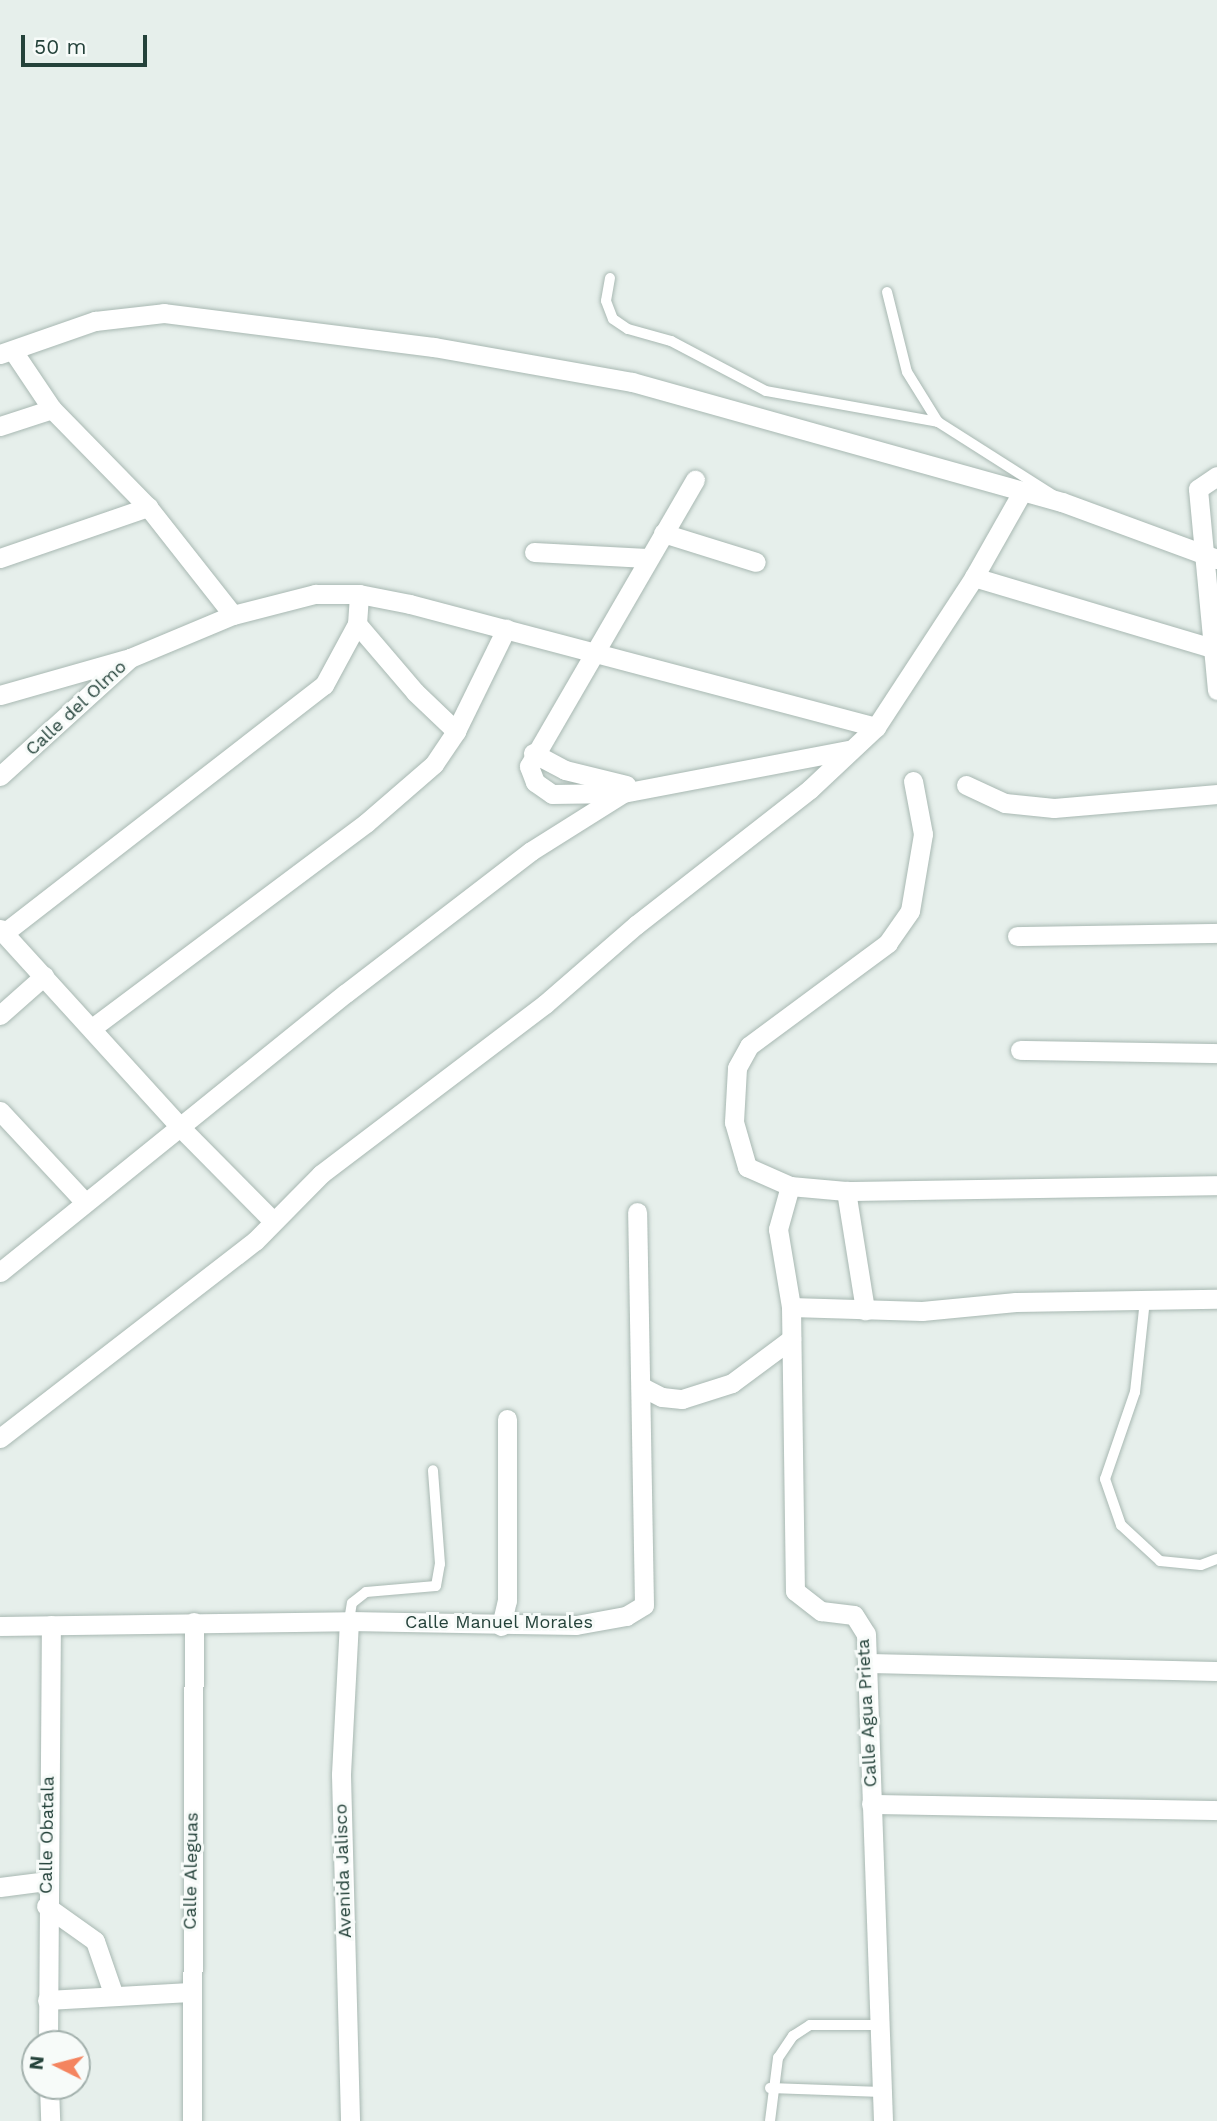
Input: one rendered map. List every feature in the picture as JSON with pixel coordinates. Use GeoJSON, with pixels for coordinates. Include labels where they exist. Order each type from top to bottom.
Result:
{"type":"FeatureCollection","features":[{"type":"Feature","properties":{"kind":"street"},"geometry":{"type":"LineString","coordinates":[[233,615],[148,507],[52,409],[6,353],[95,321],[164,313],[434,347],[632,382],[1062,502],[1211,558]]}},
{"type":"Feature","properties":{"kind":"street"},"geometry":{"type":"LineString","coordinates":[[0,426],[52,409]]}},
{"type":"Feature","properties":{"kind":"street"},"geometry":{"type":"LineString","coordinates":[[1217,476],[1198,489],[1211,558],[1212,648],[1217,690]]}},
{"type":"Feature","properties":{"kind":"street"},"geometry":{"type":"LineString","coordinates":[[695,480],[533,753],[529,766],[536,782],[552,794],[632,790],[850,750]]}},
{"type":"Feature","properties":{"kind":"street"},"geometry":{"type":"LineString","coordinates":[[0,1438],[255,1241],[321,1174],[534,1012],[636,925],[810,789],[876,727],[974,577],[1021,492]]}},
{"type":"Feature","properties":{"kind":"street"},"geometry":{"type":"LineString","coordinates":[[0,558],[148,507]]}},
{"type":"Feature","properties":{"kind":"street"},"geometry":{"type":"LineString","coordinates":[[663,533],[757,562]]}},
{"type":"Feature","properties":{"kind":"street"},"geometry":{"type":"LineString","coordinates":[[534,552],[647,558]]}},
{"type":"Feature","properties":{"kind":"street"},"geometry":{"type":"LineString","coordinates":[[974,577],[1212,648]]}},
{"type":"Feature","properties":{"kind":"street","name":"Calle del Olmo"},"geometry":{"type":"LineString","coordinates":[[0,776],[130,658],[233,615],[316,594],[359,594],[506,629],[593,656],[876,727]]}},
{"type":"Feature","properties":{"kind":"street"},"geometry":{"type":"LineString","coordinates":[[273,1221],[179,1126],[2,931],[324,685],[357,624],[359,594]]}},
{"type":"Feature","properties":{"kind":"street"},"geometry":{"type":"LineString","coordinates":[[357,624],[415,692],[456,731]]}},
{"type":"Feature","properties":{"kind":"street"},"geometry":{"type":"LineString","coordinates":[[92,1028],[366,823],[434,764],[456,731],[506,629]]}},
{"type":"Feature","properties":{"kind":"street"},"geometry":{"type":"LineString","coordinates":[[0,695],[130,658]]}},
{"type":"Feature","properties":{"kind":"street"},"geometry":{"type":"LineString","coordinates":[[533,753],[565,770],[632,790]]}},
{"type":"Feature","properties":{"kind":"street"},"geometry":{"type":"LineString","coordinates":[[913,781],[923,834],[910,911],[888,943],[749,1046],[737,1068],[734,1122],[747,1167],[790,1186],[846,1191],[1217,1185]]}},
{"type":"Feature","properties":{"kind":"street"},"geometry":{"type":"LineString","coordinates":[[966,785],[1005,803],[1054,808],[1217,794]]}},
{"type":"Feature","properties":{"kind":"street"},"geometry":{"type":"LineString","coordinates":[[0,1272],[179,1126],[531,851],[632,790]]}},
{"type":"Feature","properties":{"kind":"street"},"geometry":{"type":"LineString","coordinates":[[1017,936],[1217,933]]}},
{"type":"Feature","properties":{"kind":"street"},"geometry":{"type":"LineString","coordinates":[[0,1015],[44,976]]}},
{"type":"Feature","properties":{"kind":"street"},"geometry":{"type":"LineString","coordinates":[[1020,1050],[1217,1053]]}},
{"type":"Feature","properties":{"kind":"street"},"geometry":{"type":"LineString","coordinates":[[0,1111],[85,1202]]}},
{"type":"Feature","properties":{"kind":"street","name":"Calle Agua Prieta"},"geometry":{"type":"LineString","coordinates":[[790,1186],[778,1229],[791,1307],[795,1591],[821,1611],[854,1615],[866,1634],[883,2121]]}},
{"type":"Feature","properties":{"kind":"street"},"geometry":{"type":"LineString","coordinates":[[846,1191],[865,1310]]}},
{"type":"Feature","properties":{"kind":"street","name":"Calle Manuel Morales"},"geometry":{"type":"LineString","coordinates":[[0,1626],[349,1621],[500,1626],[594,1624],[626,1616],[644,1605],[642,1387],[636,1212]]}},
{"type":"Feature","properties":{"kind":"street"},"geometry":{"type":"LineString","coordinates":[[791,1307],[865,1310],[1217,1299]]}},
{"type":"Feature","properties":{"kind":"street"},"geometry":{"type":"LineString","coordinates":[[642,1387],[662,1397],[695,1395],[732,1382],[791,1339]]}},
{"type":"Feature","properties":{"kind":"street"},"geometry":{"type":"LineString","coordinates":[[500,1626],[507,1601],[507,1419]]}},
{"type":"Feature","properties":{"kind":"street","name":"Avenida Jalisco"},"geometry":{"type":"LineString","coordinates":[[349,1621],[341,1774],[350,2121]]}},
{"type":"Feature","properties":{"kind":"street","name":"Calle Aleguas"},"geometry":{"type":"LineString","coordinates":[[191,2121],[194,1622]]}},
{"type":"Feature","properties":{"kind":"street","name":"Calle Obatala"},"geometry":{"type":"LineString","coordinates":[[48,2030],[46,1881],[51,1625]]}},
{"type":"Feature","properties":{"kind":"street"},"geometry":{"type":"LineString","coordinates":[[868,1663],[1217,1671]]}},
{"type":"Feature","properties":{"kind":"street"},"geometry":{"type":"LineString","coordinates":[[871,1804],[1217,1810]]}},
{"type":"Feature","properties":{"kind":"street"},"geometry":{"type":"LineString","coordinates":[[0,1887],[46,1881]]}},
{"type":"Feature","properties":{"kind":"street"},"geometry":{"type":"LineString","coordinates":[[46,1906],[95,1941],[106,1962],[114,1996]]}},
{"type":"Feature","properties":{"kind":"street"},"geometry":{"type":"LineString","coordinates":[[47,2000],[190,1992]]}},
{"type":"Feature","properties":{"kind":"street"},"geometry":{"type":"LineString","coordinates":[[49,2100],[50,2121]]}},
{"type":"Feature","properties":{"kind":"lane"},"geometry":{"type":"LineString","coordinates":[[610,278],[606,301],[613,319],[628,329],[671,341],[766,391],[938,422],[1047,487],[1062,502]]}},
{"type":"Feature","properties":{"kind":"lane"},"geometry":{"type":"LineString","coordinates":[[887,292],[907,372],[938,422]]}},
{"type":"Feature","properties":{"kind":"lane"},"geometry":{"type":"LineString","coordinates":[[1144,1300],[1135,1392],[1105,1479],[1121,1525],[1160,1561],[1200,1565],[1217,1559]]}},
{"type":"Feature","properties":{"kind":"lane"},"geometry":{"type":"LineString","coordinates":[[349,1621],[352,1603],[366,1592],[436,1586],[440,1564],[433,1470]]}},
{"type":"Feature","properties":{"kind":"lane"},"geometry":{"type":"LineString","coordinates":[[770,2121],[771,2088],[778,2058],[793,2036],[810,2025],[880,2025]]}},
{"type":"Feature","properties":{"kind":"lane"},"geometry":{"type":"LineString","coordinates":[[771,2088],[882,2092]]}}]}
